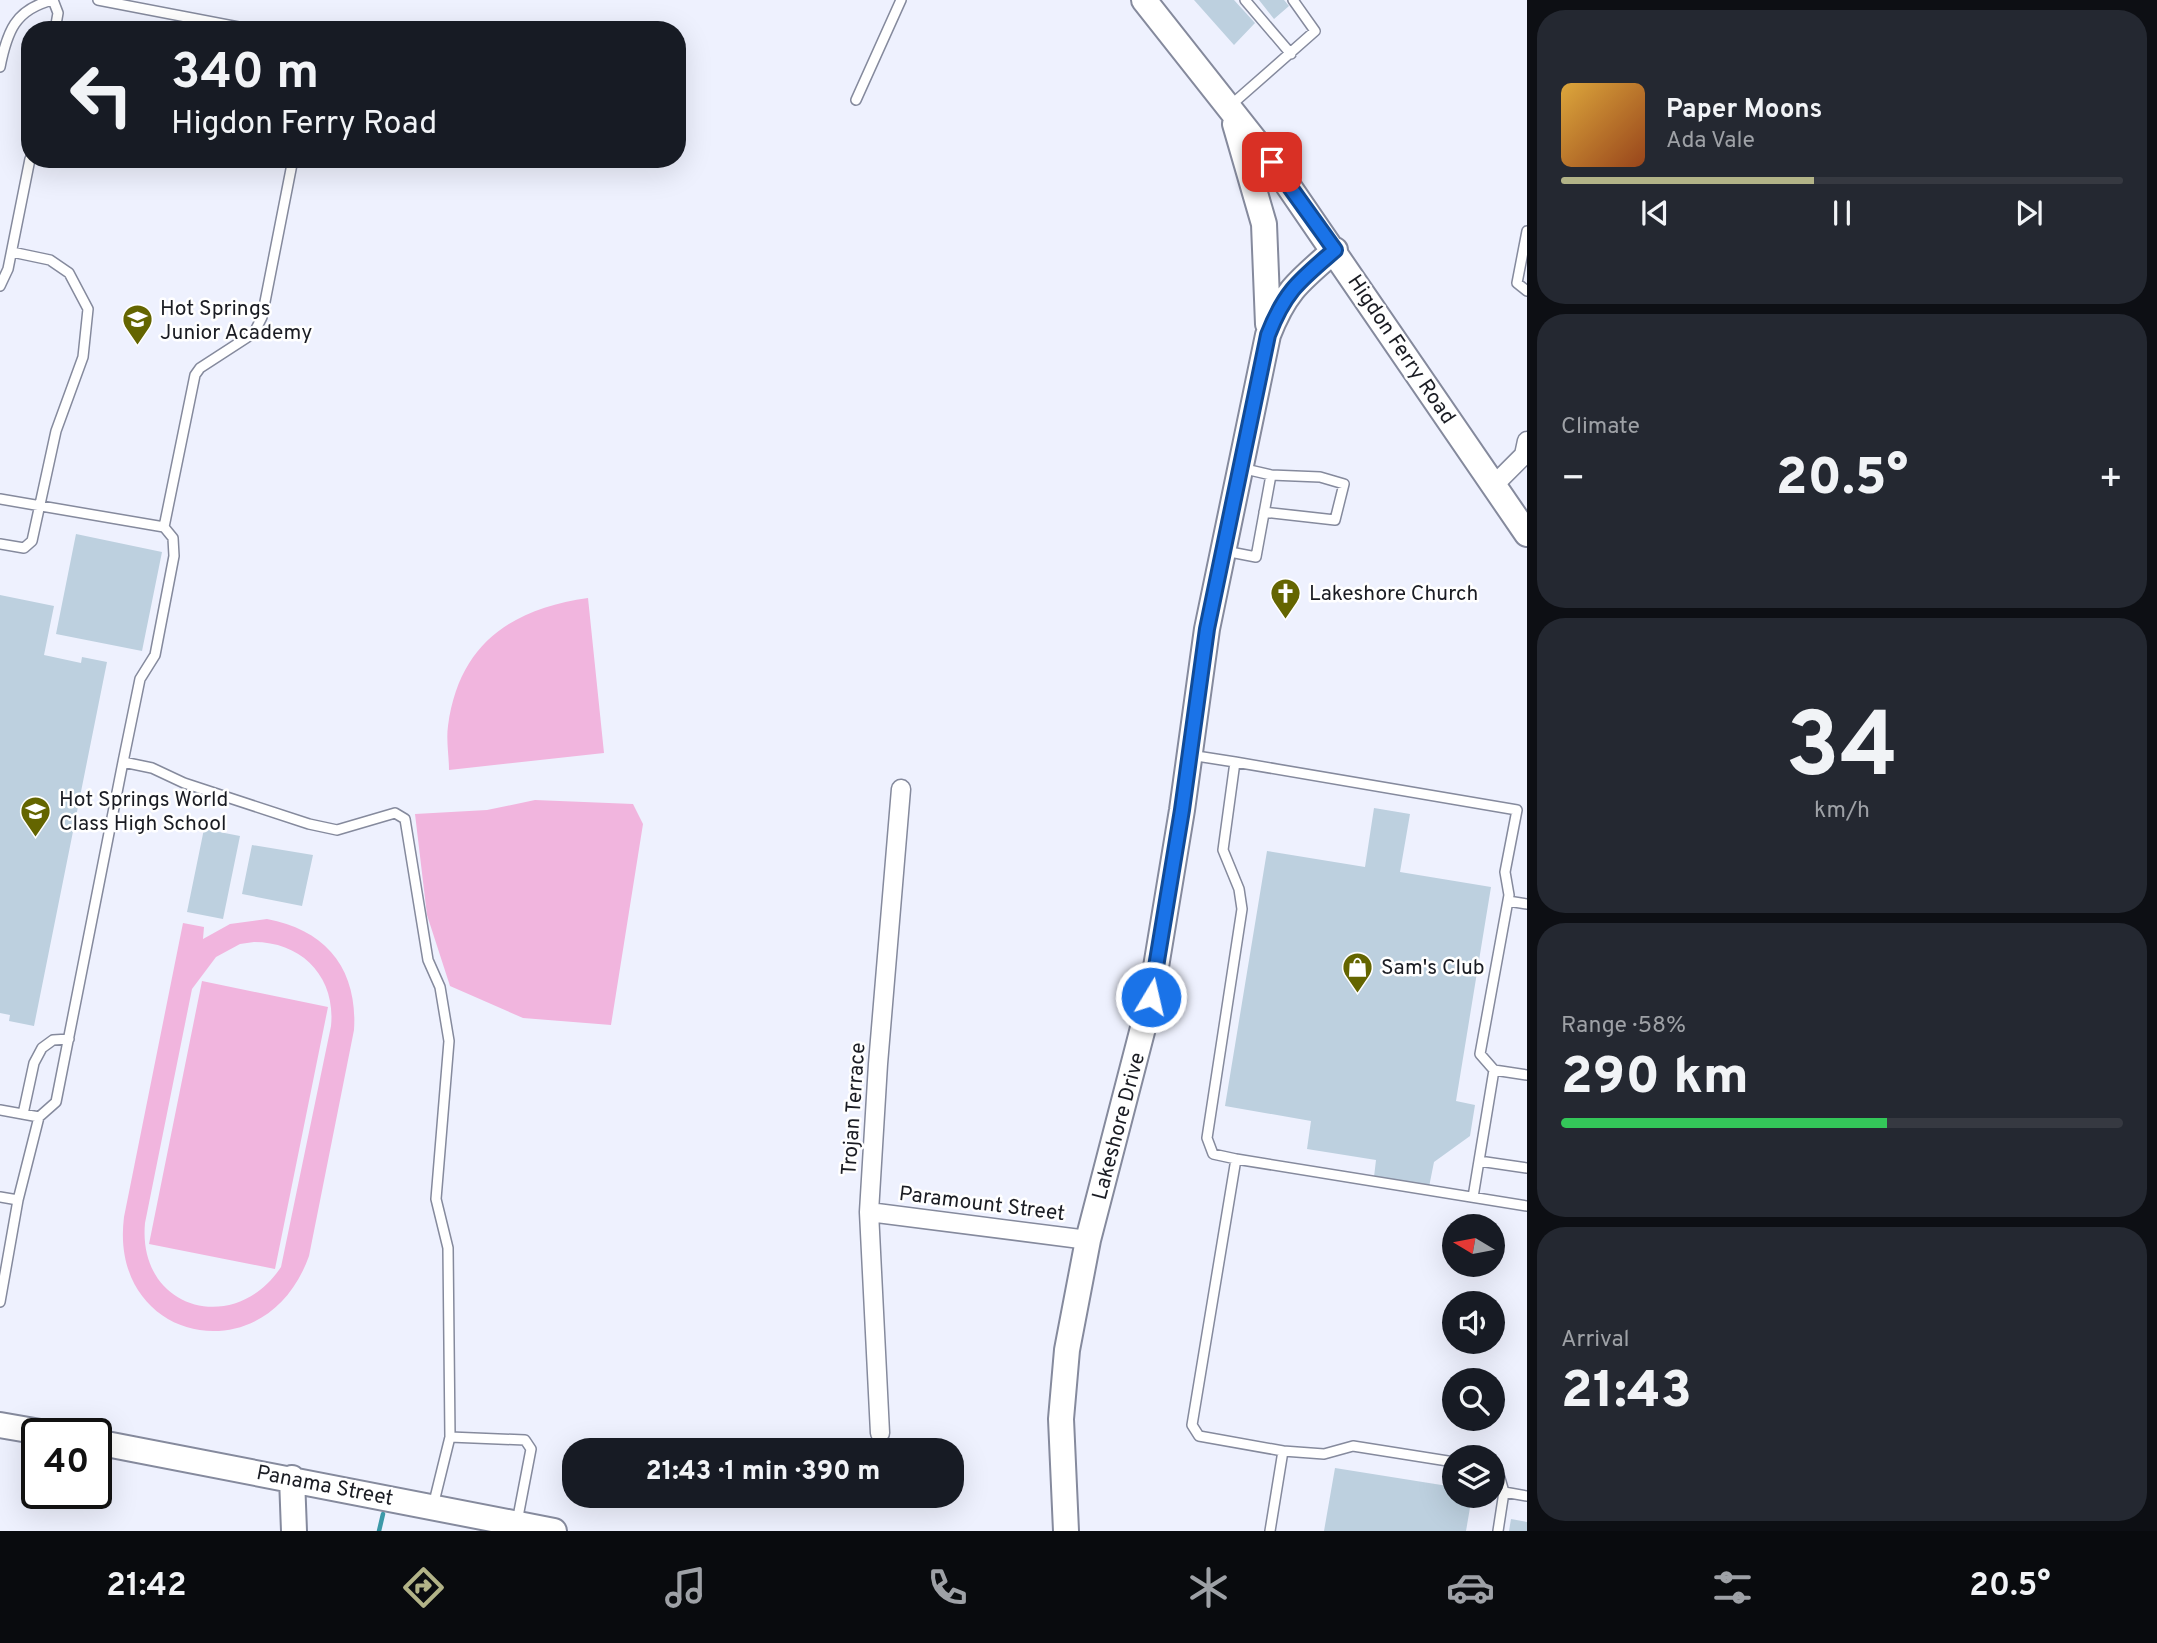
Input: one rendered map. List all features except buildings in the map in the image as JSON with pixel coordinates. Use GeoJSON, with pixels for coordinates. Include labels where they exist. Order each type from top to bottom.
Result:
{"type":"FeatureCollection","features":[{"type":"Feature","properties":{"kind":"street","name":"Higdon Ferry Road"},"geometry":{"type":"LineString","coordinates":[[1144,0],[1229,106],[1335,250],[1527,534]]}},
{"type":"Feature","properties":{"kind":"street"},"geometry":{"type":"LineString","coordinates":[[1229,106],[1264,224],[1268,257],[1268,335]]}},
{"type":"Feature","properties":{"kind":"street","name":"Lakeshore Drive"},"geometry":{"type":"LineString","coordinates":[[1066,1531],[1061,1419],[1067,1350],[1088,1240],[1151,997],[1207,629],[1240,468],[1268,335],[1279,306],[1292,286],[1335,250]]}},
{"type":"Feature","properties":{"kind":"street"},"geometry":{"type":"LineString","coordinates":[[1494,485],[1524,454],[1527,441]]}},
{"type":"Feature","properties":{"kind":"street","name":"Trojan Terrace"},"geometry":{"type":"LineString","coordinates":[[880,1433],[869,1212],[878,1064],[901,789]]}},
{"type":"Feature","properties":{"kind":"street","name":"Paramount Street"},"geometry":{"type":"LineString","coordinates":[[869,1212],[1088,1240]]}},
{"type":"Feature","properties":{"kind":"street"},"geometry":{"type":"LineString","coordinates":[[0,1425],[21,1429]]}},
{"type":"Feature","properties":{"kind":"street","name":"Panama Street"},"geometry":{"type":"LineString","coordinates":[[112,1445],[554,1531]]}},
{"type":"Feature","properties":{"kind":"street"},"geometry":{"type":"LineString","coordinates":[[292,1478],[294,1531]]}},
{"type":"Feature","properties":{"kind":"lane"},"geometry":{"type":"LineString","coordinates":[[0,68],[5,43],[21,13],[53,0],[58,13],[57,21]]}},
{"type":"Feature","properties":{"kind":"lane"},"geometry":{"type":"LineString","coordinates":[[98,0],[207,21]]}},
{"type":"Feature","properties":{"kind":"lane"},"geometry":{"type":"LineString","coordinates":[[856,100],[901,0]]}},
{"type":"Feature","properties":{"kind":"lane"},"geometry":{"type":"LineString","coordinates":[[1245,0],[1257,6],[1291,54]]}},
{"type":"Feature","properties":{"kind":"lane"},"geometry":{"type":"LineString","coordinates":[[1229,106],[1315,31],[1293,0]]}},
{"type":"Feature","properties":{"kind":"lane"},"geometry":{"type":"LineString","coordinates":[[0,286],[12,252],[28,168]]}},
{"type":"Feature","properties":{"kind":"lane"},"geometry":{"type":"LineString","coordinates":[[164,527],[195,375],[254,333],[262,317],[291,168]]}},
{"type":"Feature","properties":{"kind":"lane"},"geometry":{"type":"LineString","coordinates":[[1527,231],[1517,283],[1527,291]]}},
{"type":"Feature","properties":{"kind":"lane"},"geometry":{"type":"LineString","coordinates":[[0,544],[24,548],[29,546],[55,431],[83,357],[88,309],[69,273],[50,260],[12,252]]}},
{"type":"Feature","properties":{"kind":"lane"},"geometry":{"type":"LineString","coordinates":[[1240,468],[1271,475],[1320,477],[1344,484],[1335,520],[1264,512]]}},
{"type":"Feature","properties":{"kind":"lane"},"geometry":{"type":"LineString","coordinates":[[1223,551],[1256,557],[1271,475]]}},
{"type":"Feature","properties":{"kind":"lane"},"geometry":{"type":"LineString","coordinates":[[0,499],[164,527],[173,538],[174,556],[155,655],[140,679],[56,1102],[39,1117],[18,1200],[0,1302]]}},
{"type":"Feature","properties":{"kind":"lane"},"geometry":{"type":"LineString","coordinates":[[1188,755],[1517,810],[1505,872],[1508,901],[1480,1054],[1494,1070],[1527,1075]]}},
{"type":"Feature","properties":{"kind":"lane"},"geometry":{"type":"LineString","coordinates":[[123,762],[152,768],[184,783],[309,824],[337,830],[395,813],[405,819],[428,960],[440,987],[449,1041],[436,1199],[448,1248],[450,1437],[433,1507]]}},
{"type":"Feature","properties":{"kind":"lane"},"geometry":{"type":"LineString","coordinates":[[1235,762],[1223,850],[1239,889],[1242,909],[1207,1138],[1213,1154],[1527,1206]]}},
{"type":"Feature","properties":{"kind":"lane"},"geometry":{"type":"LineString","coordinates":[[1508,901],[1527,904]]}},
{"type":"Feature","properties":{"kind":"lane"},"geometry":{"type":"LineString","coordinates":[[23,1114],[38,1056],[53,1040],[69,1040]]}},
{"type":"Feature","properties":{"kind":"lane"},"geometry":{"type":"LineString","coordinates":[[1474,1197],[1494,1070]]}},
{"type":"Feature","properties":{"kind":"lane"},"geometry":{"type":"LineString","coordinates":[[0,1110],[39,1117]]}},
{"type":"Feature","properties":{"kind":"lane"},"geometry":{"type":"LineString","coordinates":[[1236,1159],[1192,1425],[1199,1436],[1283,1451],[1324,1454],[1353,1446],[1442,1460]]}},
{"type":"Feature","properties":{"kind":"lane"},"geometry":{"type":"LineString","coordinates":[[1479,1161],[1527,1168]]}},
{"type":"Feature","properties":{"kind":"lane"},"geometry":{"type":"LineString","coordinates":[[0,1197],[18,1200]]}},
{"type":"Feature","properties":{"kind":"lane"},"geometry":{"type":"LineString","coordinates":[[450,1437],[525,1440],[531,1449],[517,1524]]}},
{"type":"Feature","properties":{"kind":"lane"},"geometry":{"type":"LineString","coordinates":[[1270,1531],[1283,1451]]}},
{"type":"Feature","properties":{"kind":"lane"},"geometry":{"type":"LineString","coordinates":[[1505,1492],[1527,1496]]}},
{"type":"Feature","properties":{"kind":"lane"},"geometry":{"type":"LineString","coordinates":[[1498,1531],[1502,1508]]}},
{"type":"Feature","properties":{"kind":"shaded area"},"geometry":{"type":"Polygon","coordinates":[[[588,598],[604,753],[449,770],[447,731],[454,697],[477,652],[493,635],[535,611],[588,598]]]}},
{"type":"Feature","properties":{"kind":"shaded area"},"geometry":{"type":"Polygon","coordinates":[[[535,800],[633,804],[643,824],[611,1025],[523,1018],[450,986],[427,915],[415,814],[487,810],[535,800]]]}},
{"type":"Feature","properties":{"kind":"shaded area"},"geometry":{"type":"Polygon","coordinates":[[[267,919],[288,924],[322,943],[344,971],[354,1008],[354,1030],[309,1256],[288,1294],[260,1319],[227,1330],[194,1329],[164,1317],[140,1293],[126,1260],[124,1217],[183,923],[204,927],[203,939],[230,924],[267,919]],[[240,944],[216,957],[192,989],[145,1223],[147,1253],[156,1276],[172,1294],[193,1304],[216,1307],[239,1302],[262,1289],[281,1267],[331,1026],[331,1008],[328,992],[312,966],[287,948],[271,944],[240,944]]]}},
{"type":"Feature","properties":{"kind":"shaded area"},"geometry":{"type":"Polygon","coordinates":[[[202,981],[328,1007],[275,1269],[149,1244],[202,981]]]}},
{"type":"Feature","properties":{"kind":"waterway"},"geometry":{"type":"LineString","coordinates":[[379,1531],[383,1514]]}},
{"type":"Feature","properties":{"kind":"place","name":"Hot Springs Junior Academy"},"geometry":{"type":"Point","coordinates":[137,347]}},
{"type":"Feature","properties":{"kind":"place","name":"Lakeshore Church"},"geometry":{"type":"Point","coordinates":[1286,620]}},
{"type":"Feature","properties":{"kind":"place","name":"Hot Springs World Class High School"},"geometry":{"type":"Point","coordinates":[36,838]}},
{"type":"Feature","properties":{"kind":"place","name":"Sam's Club"},"geometry":{"type":"Point","coordinates":[1358,994]}},
{"type":"Feature","properties":{"kind":"route"},"geometry":{"type":"LineString","coordinates":[[1151,997],[1182,810],[1207,629],[1268,335],[1279,306],[1292,286],[1335,250],[1272,162]]}}]}
